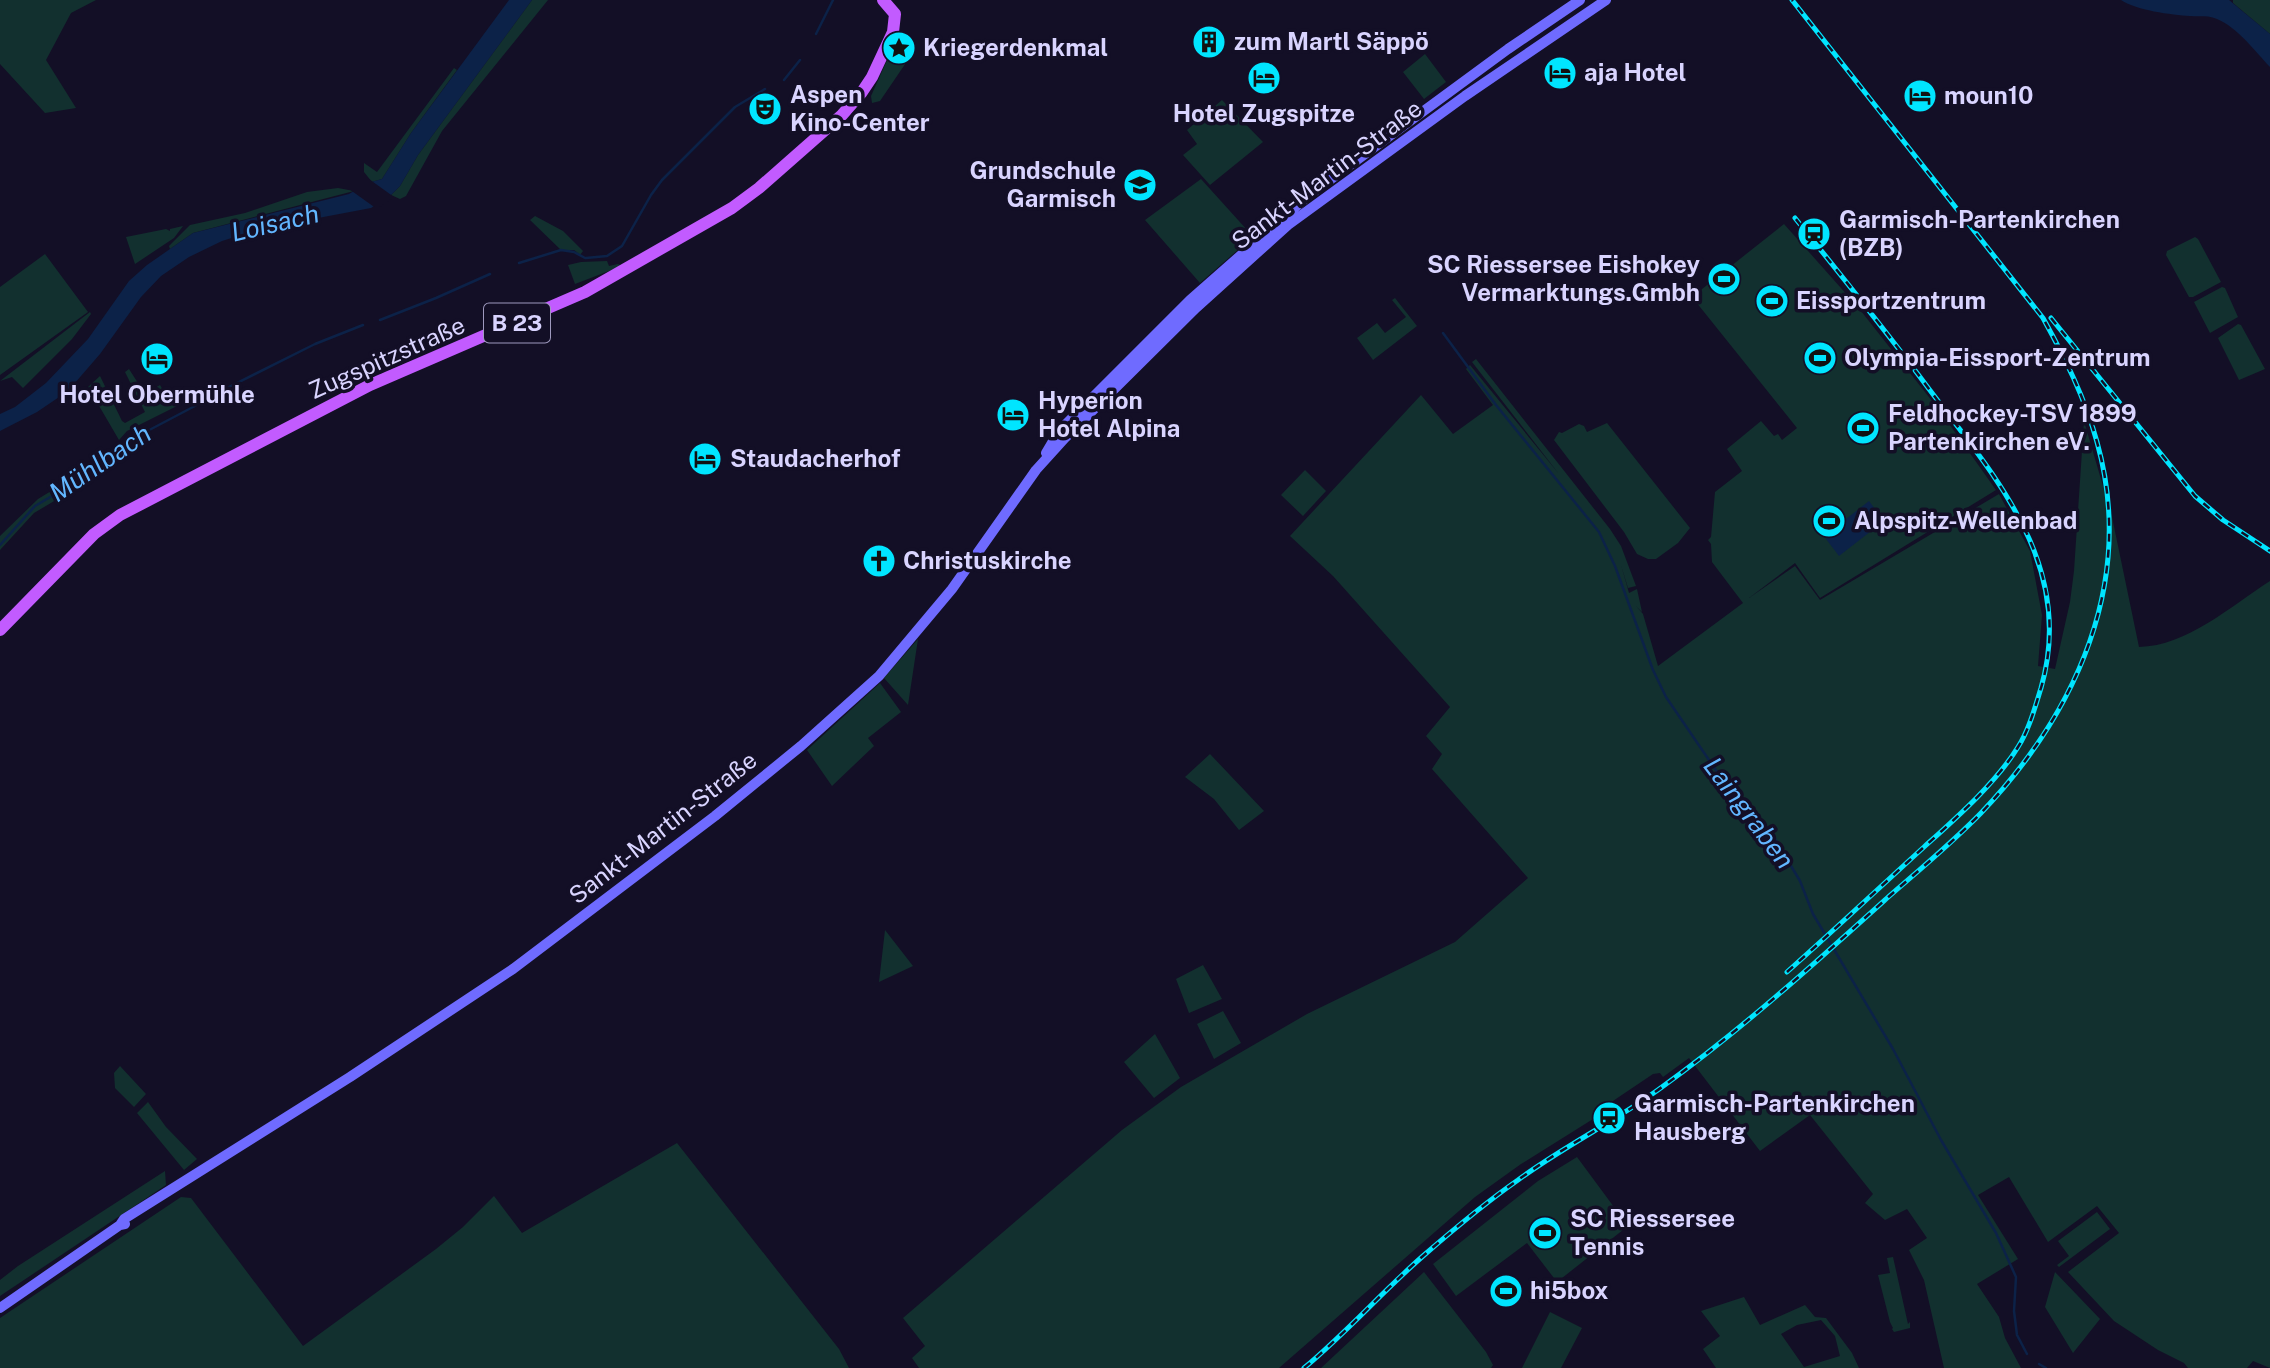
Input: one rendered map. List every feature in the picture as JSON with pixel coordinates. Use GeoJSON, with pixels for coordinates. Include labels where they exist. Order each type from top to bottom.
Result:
{"type":"FeatureCollection","features":[{"type":"Feature","properties":{"kind":"main road","name":"Zugspitzstraße"},"geometry":{"type":"LineString","coordinates":[[0,630],[94,534],[120,515],[370,385],[555,307],[599,285],[732,208],[759,188],[851,104],[872,77],[895,23],[893,10],[883,0]]}},
{"type":"Feature","properties":{"kind":"main road","name":"Sankt-Martin-Straße"},"geometry":{"type":"LineString","coordinates":[[0,1308],[171,1187],[350,1077],[513,969],[715,816],[833,719],[879,677],[952,589],[1036,470],[1059,431],[1190,300],[1308,195],[1508,49],[1580,0]]}},
{"type":"Feature","properties":{"kind":"main road","name":"Sankt-Martin-Straße"},"geometry":{"type":"LineString","coordinates":[[1036,470],[1196,308],[1288,225],[1465,96],[1606,0]]}},
{"type":"Feature","properties":{"kind":"green space"},"geometry":{"type":"Polygon","coordinates":[[[0,0],[96,0],[71,13],[46,60],[76,108],[45,113],[0,64],[0,0]]]}},
{"type":"Feature","properties":{"kind":"green space"},"geometry":{"type":"Polygon","coordinates":[[[532,0],[548,0],[442,131],[406,196],[400,199],[391,195],[400,186],[418,155],[532,0]]]}},
{"type":"Feature","properties":{"kind":"green space"},"geometry":{"type":"Polygon","coordinates":[[[2233,0],[2270,0],[2270,34],[2233,3],[2233,0]]]}},
{"type":"Feature","properties":{"kind":"green space"},"geometry":{"type":"Polygon","coordinates":[[[897,38],[914,51],[880,101],[872,103],[871,96],[897,38]]]}},
{"type":"Feature","properties":{"kind":"green space"},"geometry":{"type":"Polygon","coordinates":[[[1425,54],[1446,82],[1424,99],[1403,72],[1425,54]]]}},
{"type":"Feature","properties":{"kind":"green space"},"geometry":{"type":"Polygon","coordinates":[[[454,68],[457,70],[411,133],[382,179],[372,182],[364,172],[364,163],[377,172],[454,68]]]}},
{"type":"Feature","properties":{"kind":"green space"},"geometry":{"type":"Polygon","coordinates":[[[1222,100],[1263,142],[1210,185],[1183,155],[1197,144],[1187,130],[1222,100]]]}},
{"type":"Feature","properties":{"kind":"green space"},"geometry":{"type":"Polygon","coordinates":[[[1201,179],[1248,231],[1237,242],[1240,248],[1200,283],[1145,220],[1201,179]]]}},
{"type":"Feature","properties":{"kind":"green space"},"geometry":{"type":"Polygon","coordinates":[[[338,188],[354,191],[193,233],[170,249],[169,246],[190,225],[245,213],[307,192],[338,188]]]}},
{"type":"Feature","properties":{"kind":"green space"},"geometry":{"type":"Polygon","coordinates":[[[535,216],[563,231],[583,251],[580,255],[574,250],[561,250],[530,220],[535,216]]]}},
{"type":"Feature","properties":{"kind":"green space"},"geometry":{"type":"Polygon","coordinates":[[[1784,224],[1857,306],[1940,411],[1996,490],[1820,598],[1795,563],[1749,598],[1795,566],[1820,600],[1999,494],[2030,551],[2042,615],[2038,666],[2055,669],[2074,571],[2084,421],[2112,517],[2139,647],[2157,645],[2191,632],[2270,581],[2270,1368],[2253,1361],[2247,1368],[2188,1368],[2114,1321],[2068,1272],[2119,1233],[2097,1206],[2048,1242],[2009,1177],[1978,1195],[2018,1259],[1977,1284],[1999,1317],[2005,1338],[2021,1368],[1944,1368],[1924,1280],[1909,1250],[1927,1238],[1907,1209],[1885,1220],[1865,1203],[1873,1194],[1810,1115],[1760,1151],[1689,1058],[1663,1077],[1660,1073],[1653,1074],[1607,1105],[1609,1109],[1521,1164],[1475,1197],[1279,1368],[919,1368],[912,1358],[925,1346],[903,1318],[1122,1130],[1181,1087],[1307,1014],[1455,942],[1528,878],[1432,769],[1442,754],[1426,736],[1450,707],[1333,576],[1290,536],[1421,395],[1453,434],[1493,405],[1466,369],[1470,365],[1559,474],[1472,362],[1476,359],[1621,546],[1636,586],[1628,588],[1621,565],[1629,593],[1637,589],[1642,612],[1636,606],[1643,614],[1658,666],[1743,603],[1712,562],[1711,544],[1708,540],[1711,537],[1715,492],[1742,471],[1727,449],[1761,421],[1774,436],[1778,434],[1782,440],[1797,428],[1692,297],[1784,224]]]}},
{"type":"Feature","properties":{"kind":"green space"},"geometry":{"type":"Polygon","coordinates":[[[183,226],[174,238],[135,264],[126,237],[166,229],[170,231],[183,226]]]}},
{"type":"Feature","properties":{"kind":"green space"},"geometry":{"type":"Polygon","coordinates":[[[2195,237],[2221,282],[2189,297],[2166,255],[2167,251],[2195,237]]]}},
{"type":"Feature","properties":{"kind":"green space"},"geometry":{"type":"Polygon","coordinates":[[[45,254],[88,312],[0,375],[0,287],[45,254]]]}},
{"type":"Feature","properties":{"kind":"green space"},"geometry":{"type":"Polygon","coordinates":[[[607,261],[609,266],[622,266],[575,284],[568,265],[607,261]]]}},
{"type":"Feature","properties":{"kind":"green space"},"geometry":{"type":"Polygon","coordinates":[[[2222,287],[2225,288],[2238,317],[2210,333],[2194,302],[2222,287]]]}},
{"type":"Feature","properties":{"kind":"green space"},"geometry":{"type":"Polygon","coordinates":[[[1395,298],[1417,326],[1373,360],[1357,338],[1377,323],[1385,333],[1406,317],[1392,300],[1395,298]]]}},
{"type":"Feature","properties":{"kind":"green space"},"geometry":{"type":"Polygon","coordinates":[[[90,312],[72,339],[23,388],[12,377],[0,381],[90,312]]]}},
{"type":"Feature","properties":{"kind":"green space"},"geometry":{"type":"Polygon","coordinates":[[[2238,324],[2265,369],[2239,380],[2218,338],[2238,324]]]}},
{"type":"Feature","properties":{"kind":"green space"},"geometry":{"type":"Polygon","coordinates":[[[129,369],[145,394],[160,385],[167,397],[173,394],[179,405],[127,431],[119,440],[88,387],[100,376],[125,423],[145,412],[125,372],[129,369]]]}},
{"type":"Feature","properties":{"kind":"green space"},"geometry":{"type":"Polygon","coordinates":[[[1607,423],[1690,528],[1678,543],[1656,559],[1637,554],[1624,532],[1554,440],[1559,432],[1579,424],[1584,426],[1587,432],[1607,423]]]}},
{"type":"Feature","properties":{"kind":"green space"},"geometry":{"type":"Polygon","coordinates":[[[89,468],[93,478],[34,513],[0,550],[0,536],[38,499],[89,468]]]}},
{"type":"Feature","properties":{"kind":"green space"},"geometry":{"type":"Polygon","coordinates":[[[1305,470],[1326,491],[1303,516],[1281,495],[1305,470]]]}},
{"type":"Feature","properties":{"kind":"green space"},"geometry":{"type":"Polygon","coordinates":[[[918,639],[908,705],[884,678],[918,639]]]}},
{"type":"Feature","properties":{"kind":"green space"},"geometry":{"type":"Polygon","coordinates":[[[880,683],[901,712],[868,738],[874,746],[832,786],[807,750],[880,683]]]}},
{"type":"Feature","properties":{"kind":"green space"},"geometry":{"type":"Polygon","coordinates":[[[1210,754],[1264,811],[1239,830],[1214,799],[1185,777],[1210,754]]]}},
{"type":"Feature","properties":{"kind":"green space"},"geometry":{"type":"Polygon","coordinates":[[[885,930],[913,966],[879,982],[885,930]]]}},
{"type":"Feature","properties":{"kind":"green space"},"geometry":{"type":"Polygon","coordinates":[[[1203,965],[1222,999],[1189,1013],[1176,979],[1203,965]]]}},
{"type":"Feature","properties":{"kind":"green space"},"geometry":{"type":"Polygon","coordinates":[[[1223,1011],[1241,1043],[1214,1059],[1197,1024],[1223,1011]]]}},
{"type":"Feature","properties":{"kind":"green space"},"geometry":{"type":"Polygon","coordinates":[[[1155,1034],[1180,1078],[1154,1098],[1124,1062],[1155,1034]]]}},
{"type":"Feature","properties":{"kind":"green space"},"geometry":{"type":"Polygon","coordinates":[[[120,1066],[146,1094],[134,1107],[115,1088],[114,1073],[120,1066]]]}},
{"type":"Feature","properties":{"kind":"green space"},"geometry":{"type":"Polygon","coordinates":[[[148,1102],[166,1127],[197,1159],[184,1170],[137,1113],[148,1102]]]}},
{"type":"Feature","properties":{"kind":"green space"},"geometry":{"type":"Polygon","coordinates":[[[677,1143],[839,1349],[849,1368],[0,1368],[0,1318],[181,1197],[191,1198],[303,1346],[436,1249],[494,1196],[522,1233],[677,1143]]]}},
{"type":"Feature","properties":{"kind":"green space","name":"SC Riessersee Tennis"},"geometry":{"type":"Polygon","coordinates":[[[1577,1157],[1628,1226],[1557,1282],[1527,1243],[1456,1296],[1433,1264],[1538,1181],[1577,1157]]]}},
{"type":"Feature","properties":{"kind":"green space"},"geometry":{"type":"Polygon","coordinates":[[[165,1171],[166,1185],[0,1296],[0,1280],[18,1266],[165,1171]]]}},
{"type":"Feature","properties":{"kind":"green space"},"geometry":{"type":"Polygon","coordinates":[[[2097,1212],[2110,1229],[2059,1267],[2057,1265],[2069,1256],[2058,1241],[2097,1212]]]}},
{"type":"Feature","properties":{"kind":"green space"},"geometry":{"type":"Polygon","coordinates":[[[1893,1257],[1908,1324],[1910,1322],[1910,1328],[1894,1332],[1878,1275],[1890,1273],[1887,1258],[1893,1257]]]}},
{"type":"Feature","properties":{"kind":"green space"},"geometry":{"type":"Polygon","coordinates":[[[1424,1272],[1486,1352],[1493,1365],[1491,1368],[1321,1368],[1424,1272]]]}},
{"type":"Feature","properties":{"kind":"green space"},"geometry":{"type":"Polygon","coordinates":[[[2055,1272],[2100,1319],[2073,1353],[2045,1307],[2055,1272]]]}},
{"type":"Feature","properties":{"kind":"green space"},"geometry":{"type":"Polygon","coordinates":[[[1744,1297],[1760,1325],[1805,1305],[1815,1317],[1826,1318],[1852,1353],[1859,1368],[1716,1368],[1703,1349],[1720,1336],[1701,1311],[1744,1297]],[[1821,1320],[1797,1325],[1781,1334],[1804,1367],[1840,1356],[1835,1336],[1821,1320]]]}},
{"type":"Feature","properties":{"kind":"green space"},"geometry":{"type":"Polygon","coordinates":[[[1550,1312],[1582,1328],[1561,1368],[1522,1368],[1550,1312]]]}},
{"type":"Feature","properties":{"kind":"water","name":"Loisach"},"geometry":{"type":"Polygon","coordinates":[[[509,0],[532,0],[391,195],[371,208],[260,229],[222,241],[189,257],[161,276],[141,297],[100,354],[68,391],[37,412],[0,431],[0,414],[15,407],[46,383],[88,339],[129,281],[193,233],[349,194],[368,183],[382,179],[411,133],[509,0]]]}},
{"type":"Feature","properties":{"kind":"water"},"geometry":{"type":"Polygon","coordinates":[[[2121,0],[2229,0],[2270,34],[2270,67],[2239,33],[2217,19],[2154,11],[2135,7],[2121,0]]]}},
{"type":"Feature","properties":{"kind":"water"},"geometry":{"type":"Polygon","coordinates":[[[1869,501],[1884,521],[1839,556],[1823,535],[1828,531],[1816,518],[1819,516],[1832,530],[1869,501]]]}},
{"type":"Feature","properties":{"kind":"pier"},"geometry":{"type":"Polygon","coordinates":[[[369,179],[394,197],[377,209],[349,189],[369,179]]]}},
{"type":"Feature","properties":{"kind":"waterway","name":"Mühlbach"},"geometry":{"type":"LineString","coordinates":[[816,34],[833,0]]}},
{"type":"Feature","properties":{"kind":"waterway","name":"Mühlbach"},"geometry":{"type":"LineString","coordinates":[[784,80],[800,60]]}},
{"type":"Feature","properties":{"kind":"waterway","name":"Mühlbach"},"geometry":{"type":"LineString","coordinates":[[586,258],[607,256],[622,246],[662,180],[735,107],[765,89]]}},
{"type":"Feature","properties":{"kind":"waterway","name":"Mühlbach"},"geometry":{"type":"LineString","coordinates":[[519,263],[561,250],[574,252],[585,258]]}},
{"type":"Feature","properties":{"kind":"waterway","name":"Mühlbach"},"geometry":{"type":"LineString","coordinates":[[380,320],[490,274]]}},
{"type":"Feature","properties":{"kind":"waterway","name":"Mühlbach"},"geometry":{"type":"LineString","coordinates":[[223,390],[315,344],[363,325]]}},
{"type":"Feature","properties":{"kind":"waterway","name":"Laingraben"},"geometry":{"type":"LineString","coordinates":[[1443,333],[1496,405],[1599,532],[1666,697],[1724,782],[1744,801],[1775,839],[1800,881],[1813,914],[1893,1049],[1941,1140],[1996,1233],[2016,1277],[2014,1311],[2017,1335],[2027,1354]]}},
{"type":"Feature","properties":{"kind":"waterway","name":"Mühlbach"},"geometry":{"type":"LineString","coordinates":[[0,545],[35,506],[96,470],[136,437],[212,397]]}},
{"type":"Feature","properties":{"kind":"waterway","name":"Laingraben"},"geometry":{"type":"LineString","coordinates":[[2039,1364],[2046,1368]]}},
{"type":"Feature","properties":{"kind":"railway"},"geometry":{"type":"LineString","coordinates":[[1304,1368],[1408,1270],[1470,1217],[1536,1168],[1644,1099],[1720,1043],[1958,835],[2015,774],[2045,732],[2070,688],[2090,642],[2103,594],[2109,544],[2107,494],[2097,442],[2074,378],[2043,318],[1792,0]]}},
{"type":"Feature","properties":{"kind":"railway"},"geometry":{"type":"LineString","coordinates":[[1787,972],[1962,813],[1998,774],[2018,747],[2029,726],[2041,688],[2049,644],[2048,603],[2039,564],[2024,527],[2004,491],[1896,346],[1795,218]]}},
{"type":"Feature","properties":{"kind":"railway"},"geometry":{"type":"LineString","coordinates":[[2051,318],[2195,496],[2223,520],[2270,551]]}},
{"type":"Feature","properties":{"kind":"place","name":"zum Martl Säppö"},"geometry":{"type":"Point","coordinates":[1209,42]}},
{"type":"Feature","properties":{"kind":"place","name":"Kriegerdenkmal"},"geometry":{"type":"Point","coordinates":[899,48]}},
{"type":"Feature","properties":{"kind":"place","name":"aja Hotel"},"geometry":{"type":"Point","coordinates":[1560,73]}},
{"type":"Feature","properties":{"kind":"place","name":"Hotel Zugspitze"},"geometry":{"type":"Point","coordinates":[1264,78]}},
{"type":"Feature","properties":{"kind":"place","name":"moun10"},"geometry":{"type":"Point","coordinates":[1920,96]}},
{"type":"Feature","properties":{"kind":"place","name":"Aspen Kino-Center"},"geometry":{"type":"Point","coordinates":[765,109]}},
{"type":"Feature","properties":{"kind":"place","name":"Grundschule Garmisch"},"geometry":{"type":"Point","coordinates":[1140,185]}},
{"type":"Feature","properties":{"kind":"place","name":"Garmisch-Partenkirchen (BZB)"},"geometry":{"type":"Point","coordinates":[1814,234]}},
{"type":"Feature","properties":{"kind":"place","name":"SC Riessersee Eishokey Vermarktungs.Gmbh"},"geometry":{"type":"Point","coordinates":[1724,279]}},
{"type":"Feature","properties":{"kind":"place","name":"Eissportzentrum"},"geometry":{"type":"Point","coordinates":[1772,301]}},
{"type":"Feature","properties":{"kind":"place","name":"Olympia-Eissport-Zentrum"},"geometry":{"type":"Point","coordinates":[1820,358]}},
{"type":"Feature","properties":{"kind":"place","name":"Hotel Obermühle"},"geometry":{"type":"Point","coordinates":[157,359]}},
{"type":"Feature","properties":{"kind":"place","name":"Hyperion Hotel Alpina"},"geometry":{"type":"Point","coordinates":[1013,415]}},
{"type":"Feature","properties":{"kind":"place","name":"Feldhockey-TSV 1899 Partenkirchen eV."},"geometry":{"type":"Point","coordinates":[1863,428]}},
{"type":"Feature","properties":{"kind":"place","name":"Staudacherhof"},"geometry":{"type":"Point","coordinates":[705,459]}},
{"type":"Feature","properties":{"kind":"place","name":"Alpspitz-Wellenbad"},"geometry":{"type":"Point","coordinates":[1829,521]}},
{"type":"Feature","properties":{"kind":"place","name":"Christuskirche"},"geometry":{"type":"Point","coordinates":[879,561]}},
{"type":"Feature","properties":{"kind":"place","name":"Garmisch-Partenkirchen Hausberg"},"geometry":{"type":"Point","coordinates":[1609,1118]}},
{"type":"Feature","properties":{"kind":"place","name":"SC Riessersee Tennis"},"geometry":{"type":"Point","coordinates":[1545,1233]}},
{"type":"Feature","properties":{"kind":"place","name":"hi5box"},"geometry":{"type":"Point","coordinates":[1506,1291]}}]}
